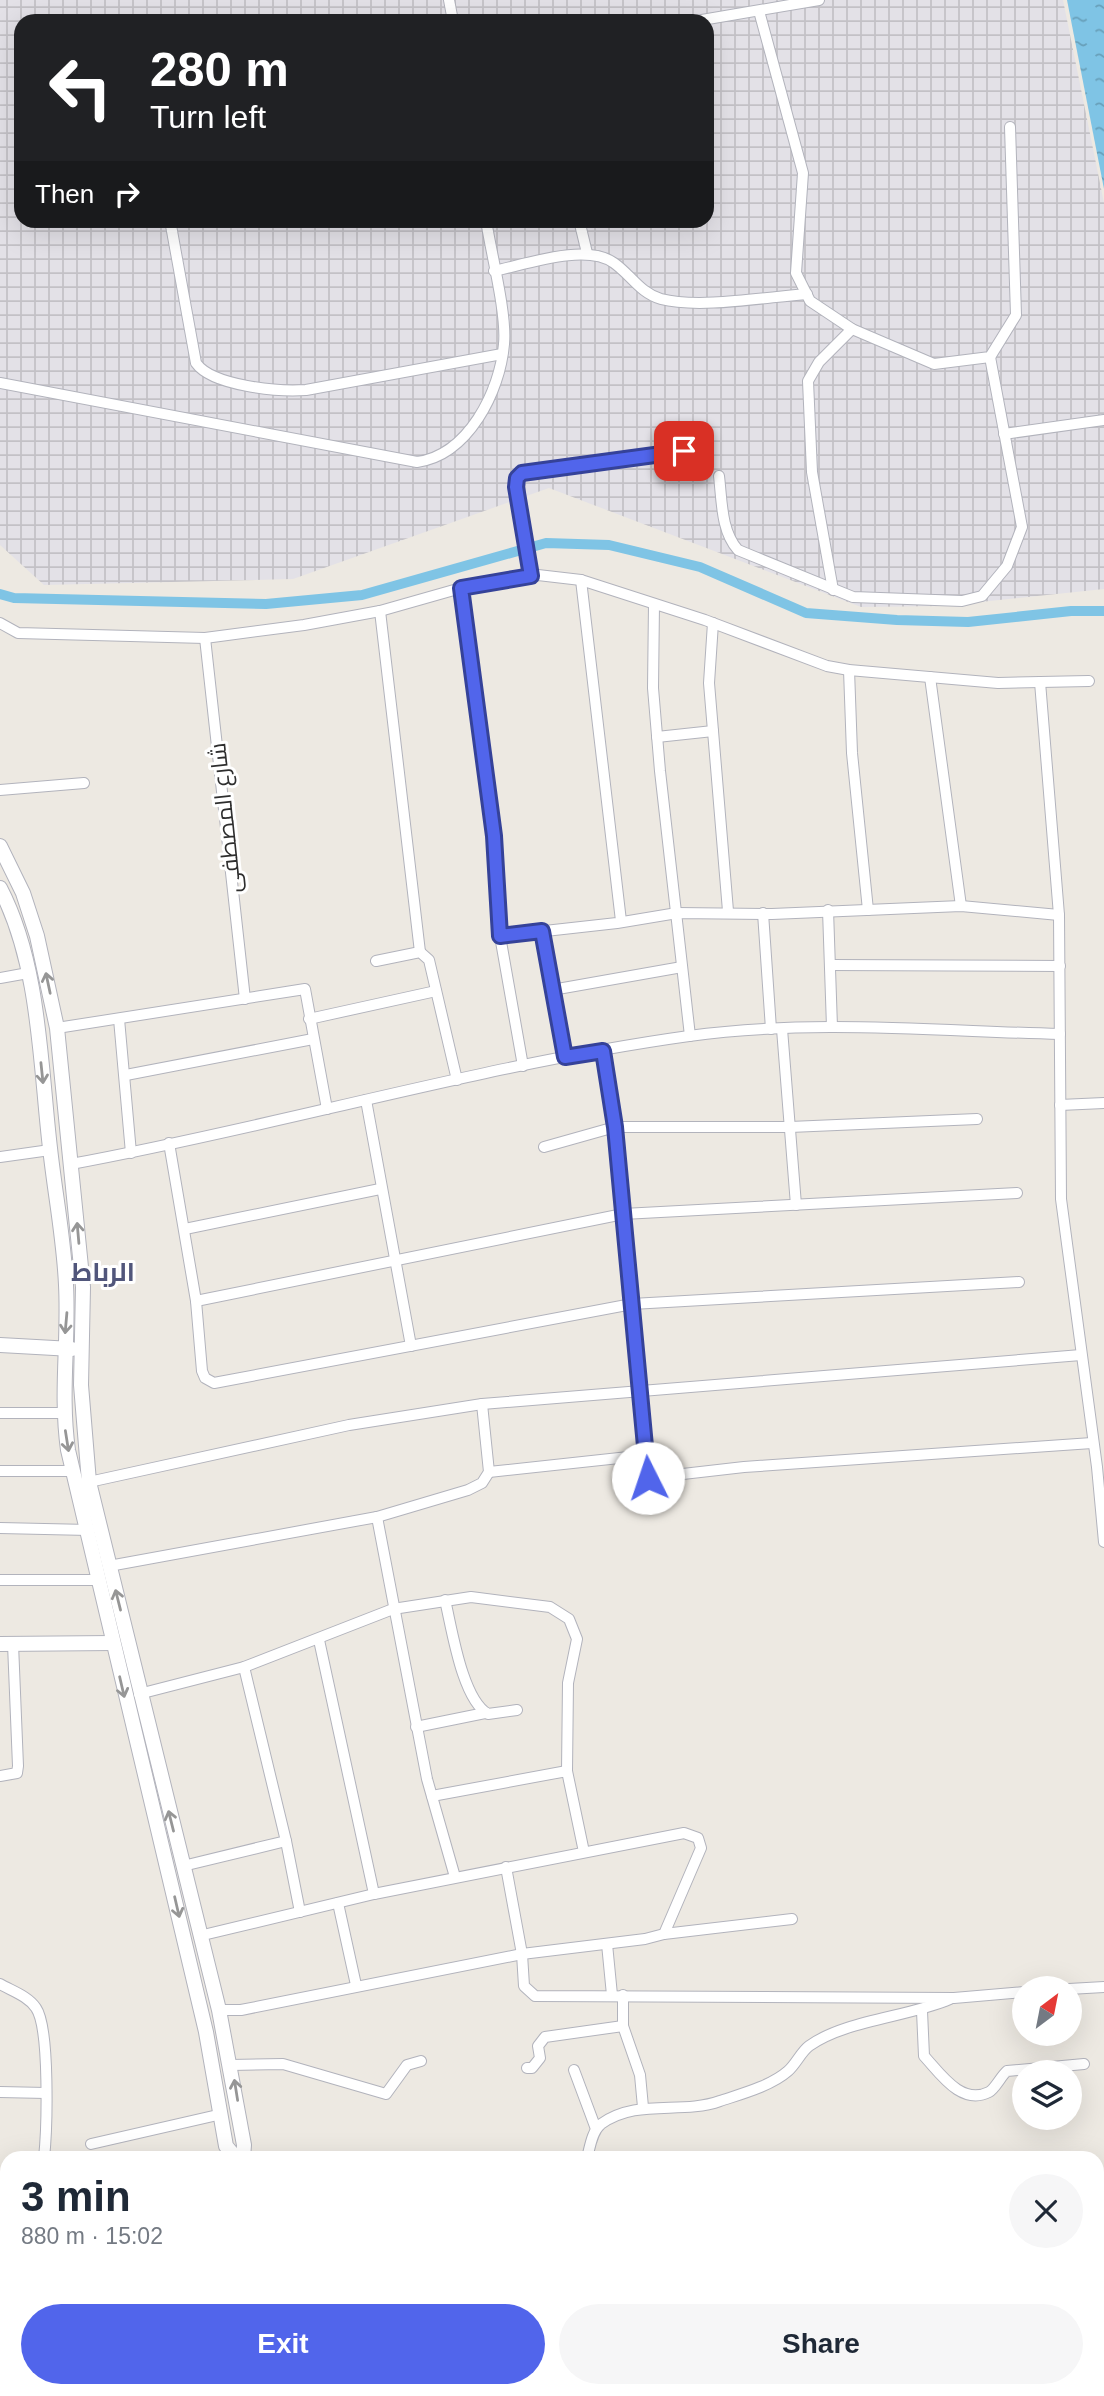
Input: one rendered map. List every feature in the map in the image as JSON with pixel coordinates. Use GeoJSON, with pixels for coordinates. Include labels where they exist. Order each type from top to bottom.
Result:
{"type":"FeatureCollection","features":[{"type":"Feature","properties":{"kind":"main road"},"geometry":{"type":"LineString","coordinates":[[2,852],[37,936],[57,1028],[83,1287],[82,1420],[89,1482],[139,1694],[222,2114],[226,2146],[230,2151]]}},
{"type":"Feature","properties":{"kind":"main road"},"geometry":{"type":"LineString","coordinates":[[0,888],[6,913],[28,973],[66,1283],[64,1413],[73,1471],[89,1530],[113,1643],[155,1785],[183,1866],[231,2065],[244,2151]]}},
{"type":"Feature","properties":{"kind":"main road"},"geometry":{"type":"LineString","coordinates":[[52,1166],[71,1164]]}},
{"type":"Feature","properties":{"kind":"main road"},"geometry":{"type":"LineString","coordinates":[[0,1345],[82,1350]]}},
{"type":"Feature","properties":{"kind":"main road"},"geometry":{"type":"LineString","coordinates":[[6,1644],[113,1643]]}},
{"type":"Feature","properties":{"kind":"street"},"geometry":{"type":"LineString","coordinates":[[714,18],[819,0]]}},
{"type":"Feature","properties":{"kind":"street"},"geometry":{"type":"LineString","coordinates":[[759,12],[803,173],[796,273],[810,301],[852,329],[934,364],[990,357]]}},
{"type":"Feature","properties":{"kind":"street"},"geometry":{"type":"LineString","coordinates":[[719,476],[726,526],[730,541],[738,551],[853,597],[972,601],[990,589],[1015,549],[1022,527],[990,357],[1016,315],[1010,127]]}},
{"type":"Feature","properties":{"kind":"street"},"geometry":{"type":"LineString","coordinates":[[171,228],[196,363],[200,369],[221,380],[299,390],[502,354]]}},
{"type":"Feature","properties":{"kind":"street"},"geometry":{"type":"LineString","coordinates":[[0,383],[417,462],[442,455],[458,444],[476,423],[502,354],[503,331],[486,228]]}},
{"type":"Feature","properties":{"kind":"street"},"geometry":{"type":"LineString","coordinates":[[581,228],[587,253]]}},
{"type":"Feature","properties":{"kind":"street"},"geometry":{"type":"LineString","coordinates":[[494,271],[587,253],[609,259],[640,288],[663,300],[717,301],[807,294]]}},
{"type":"Feature","properties":{"kind":"street"},"geometry":{"type":"LineString","coordinates":[[833,590],[812,472],[808,381],[819,362],[852,329]]}},
{"type":"Feature","properties":{"kind":"street"},"geometry":{"type":"LineString","coordinates":[[1004,434],[1104,420]]}},
{"type":"Feature","properties":{"kind":"street"},"geometry":{"type":"LineString","coordinates":[[530,573],[527,537],[516,487],[517,478],[522,473],[684,451]]}},
{"type":"Feature","properties":{"kind":"street"},"geometry":{"type":"LineString","coordinates":[[0,623],[18,633],[205,638],[304,625],[380,611],[461,588],[530,573],[581,580],[713,623],[827,666],[998,683],[1089,681]]}},
{"type":"Feature","properties":{"kind":"street"},"geometry":{"type":"LineString","coordinates":[[581,580],[621,921]]}},
{"type":"Feature","properties":{"kind":"street"},"geometry":{"type":"LineString","coordinates":[[461,588],[494,836],[500,936],[523,1066]]}},
{"type":"Feature","properties":{"kind":"street"},"geometry":{"type":"LineString","coordinates":[[654,604],[651,626],[657,737],[690,1036]]}},
{"type":"Feature","properties":{"kind":"street"},"geometry":{"type":"LineString","coordinates":[[380,611],[420,952],[429,960],[457,1080]]}},
{"type":"Feature","properties":{"kind":"street"},"geometry":{"type":"LineString","coordinates":[[713,623],[709,683],[728,911]]}},
{"type":"Feature","properties":{"kind":"street","name":"شارع المصطفى"},"geometry":{"type":"LineString","coordinates":[[205,638],[245,999]]}},
{"type":"Feature","properties":{"kind":"street"},"geometry":{"type":"LineString","coordinates":[[849,670],[852,753],[868,910]]}},
{"type":"Feature","properties":{"kind":"street"},"geometry":{"type":"LineString","coordinates":[[930,677],[961,906]]}},
{"type":"Feature","properties":{"kind":"street"},"geometry":{"type":"LineString","coordinates":[[1040,682],[1059,915],[1061,1199],[1092,1443],[1101,1467],[1104,1542]]}},
{"type":"Feature","properties":{"kind":"street"},"geometry":{"type":"LineString","coordinates":[[657,737],[713,731]]}},
{"type":"Feature","properties":{"kind":"street"},"geometry":{"type":"LineString","coordinates":[[0,790],[84,783]]}},
{"type":"Feature","properties":{"kind":"street"},"geometry":{"type":"LineString","coordinates":[[500,936],[677,913],[728,911],[763,914],[961,906],[1059,915]]}},
{"type":"Feature","properties":{"kind":"street"},"geometry":{"type":"LineString","coordinates":[[828,910],[832,1027]]}},
{"type":"Feature","properties":{"kind":"street"},"geometry":{"type":"LineString","coordinates":[[763,914],[790,1127],[796,1205]]}},
{"type":"Feature","properties":{"kind":"street"},"geometry":{"type":"LineString","coordinates":[[542,931],[565,1057]]}},
{"type":"Feature","properties":{"kind":"street"},"geometry":{"type":"LineString","coordinates":[[376,961],[420,952]]}},
{"type":"Feature","properties":{"kind":"street"},"geometry":{"type":"LineString","coordinates":[[830,965],[1060,966]]}},
{"type":"Feature","properties":{"kind":"street"},"geometry":{"type":"LineString","coordinates":[[552,990],[682,967]]}},
{"type":"Feature","properties":{"kind":"street"},"geometry":{"type":"LineString","coordinates":[[0,978],[28,973]]}},
{"type":"Feature","properties":{"kind":"street"},"geometry":{"type":"LineString","coordinates":[[57,1028],[305,989],[327,1109]]}},
{"type":"Feature","properties":{"kind":"street"},"geometry":{"type":"LineString","coordinates":[[309,1019],[436,991]]}},
{"type":"Feature","properties":{"kind":"street"},"geometry":{"type":"LineString","coordinates":[[119,1019],[127,1075],[131,1153]]}},
{"type":"Feature","properties":{"kind":"street"},"geometry":{"type":"LineString","coordinates":[[71,1164],[565,1057],[690,1036],[832,1027],[1060,1034]]}},
{"type":"Feature","properties":{"kind":"street"},"geometry":{"type":"LineString","coordinates":[[127,1075],[313,1040]]}},
{"type":"Feature","properties":{"kind":"street"},"geometry":{"type":"LineString","coordinates":[[603,1051],[615,1127],[648,1478],[744,1467],[1092,1443]]}},
{"type":"Feature","properties":{"kind":"street"},"geometry":{"type":"LineString","coordinates":[[366,1100],[380,1189],[411,1346]]}},
{"type":"Feature","properties":{"kind":"street"},"geometry":{"type":"LineString","coordinates":[[1060,1105],[1104,1103]]}},
{"type":"Feature","properties":{"kind":"street"},"geometry":{"type":"LineString","coordinates":[[544,1147],[615,1127],[790,1127],[977,1119]]}},
{"type":"Feature","properties":{"kind":"street"},"geometry":{"type":"LineString","coordinates":[[169,1143],[196,1301],[202,1371],[211,1382],[632,1304],[1019,1282]]}},
{"type":"Feature","properties":{"kind":"street"},"geometry":{"type":"LineString","coordinates":[[0,1157],[50,1150]]}},
{"type":"Feature","properties":{"kind":"street"},"geometry":{"type":"LineString","coordinates":[[185,1229],[380,1189]]}},
{"type":"Feature","properties":{"kind":"street"},"geometry":{"type":"LineString","coordinates":[[196,1301],[624,1214],[1017,1193]]}},
{"type":"Feature","properties":{"kind":"street"},"geometry":{"type":"LineString","coordinates":[[89,1482],[337,1427],[482,1404],[1081,1355]]}},
{"type":"Feature","properties":{"kind":"street"},"geometry":{"type":"LineString","coordinates":[[109,1566],[377,1517],[468,1490],[482,1483],[489,1472],[482,1404]]}},
{"type":"Feature","properties":{"kind":"street"},"geometry":{"type":"LineString","coordinates":[[0,1413],[64,1413]]}},
{"type":"Feature","properties":{"kind":"street"},"geometry":{"type":"LineString","coordinates":[[489,1472],[647,1455]]}},
{"type":"Feature","properties":{"kind":"street"},"geometry":{"type":"LineString","coordinates":[[0,1471],[73,1471]]}},
{"type":"Feature","properties":{"kind":"street"},"geometry":{"type":"LineString","coordinates":[[377,1517],[416,1727],[455,1877]]}},
{"type":"Feature","properties":{"kind":"street"},"geometry":{"type":"LineString","coordinates":[[0,1528],[89,1530]]}},
{"type":"Feature","properties":{"kind":"street"},"geometry":{"type":"LineString","coordinates":[[0,1580],[100,1580]]}},
{"type":"Feature","properties":{"kind":"street"},"geometry":{"type":"LineString","coordinates":[[139,1694],[244,1667],[393,1609],[471,1597],[550,1607],[569,1619],[577,1639],[568,1683],[567,1771],[584,1852]]}},
{"type":"Feature","properties":{"kind":"street"},"geometry":{"type":"LineString","coordinates":[[445,1600],[465,1679],[485,1713]]}},
{"type":"Feature","properties":{"kind":"street"},"geometry":{"type":"LineString","coordinates":[[319,1640],[374,1894]]}},
{"type":"Feature","properties":{"kind":"street"},"geometry":{"type":"LineString","coordinates":[[0,1776],[17,1773],[18,1766],[6,1644]]}},
{"type":"Feature","properties":{"kind":"street"},"geometry":{"type":"LineString","coordinates":[[244,1667],[286,1841],[300,1912]]}},
{"type":"Feature","properties":{"kind":"street"},"geometry":{"type":"LineString","coordinates":[[416,1727],[485,1713],[517,1710]]}},
{"type":"Feature","properties":{"kind":"street"},"geometry":{"type":"LineString","coordinates":[[432,1796],[567,1771]]}},
{"type":"Feature","properties":{"kind":"street"},"geometry":{"type":"LineString","coordinates":[[199,1936],[374,1894],[684,1833],[698,1838],[701,1848],[664,1934]]}},
{"type":"Feature","properties":{"kind":"street"},"geometry":{"type":"LineString","coordinates":[[183,1866],[286,1841]]}},
{"type":"Feature","properties":{"kind":"street"},"geometry":{"type":"LineString","coordinates":[[506,1867],[522,1954],[524,1986],[528,1993],[535,1996],[954,1998],[1012,1994]]}},
{"type":"Feature","properties":{"kind":"street"},"geometry":{"type":"LineString","coordinates":[[338,1903],[356,1985]]}},
{"type":"Feature","properties":{"kind":"street"},"geometry":{"type":"LineString","coordinates":[[219,2010],[242,2010],[356,1985],[522,1954],[792,1919]]}},
{"type":"Feature","properties":{"kind":"street"},"geometry":{"type":"LineString","coordinates":[[607,1944],[624,2026],[640,2075],[643,2106]]}},
{"type":"Feature","properties":{"kind":"street"},"geometry":{"type":"LineString","coordinates":[[0,1984],[27,1998],[38,2011],[46,2093],[44,2151]]}},
{"type":"Feature","properties":{"kind":"street"},"geometry":{"type":"LineString","coordinates":[[1082,1988],[1104,1987]]}},
{"type":"Feature","properties":{"kind":"street"},"geometry":{"type":"LineString","coordinates":[[589,2151],[596,2129],[603,2123],[643,2106],[674,2108],[716,2103],[787,2071],[809,2046],[827,2038],[884,2016],[922,2011],[954,1998]]}},
{"type":"Feature","properties":{"kind":"street"},"geometry":{"type":"LineString","coordinates":[[922,2011],[924,2056],[956,2090],[974,2096],[991,2091],[1007,2071],[1084,2064]]}},
{"type":"Feature","properties":{"kind":"street"},"geometry":{"type":"LineString","coordinates":[[527,2068],[532,2068],[540,2057],[538,2046],[545,2037],[624,2026]]}},
{"type":"Feature","properties":{"kind":"street"},"geometry":{"type":"LineString","coordinates":[[231,2065],[283,2064],[386,2094],[407,2065],[421,2061]]}},
{"type":"Feature","properties":{"kind":"street"},"geometry":{"type":"LineString","coordinates":[[575,2070],[596,2129]]}},
{"type":"Feature","properties":{"kind":"street"},"geometry":{"type":"LineString","coordinates":[[0,2092],[46,2093]]}},
{"type":"Feature","properties":{"kind":"street"},"geometry":{"type":"LineString","coordinates":[[91,2144],[222,2114]]}},
{"type":"Feature","properties":{"kind":"shaded area"},"geometry":{"type":"Polygon","coordinates":[[[0,0],[1063,0],[1104,203],[1104,589],[943,606],[861,607],[549,488],[293,579],[44,585],[0,545],[0,0]]]}},
{"type":"Feature","properties":{"kind":"water"},"geometry":{"type":"Polygon","coordinates":[[[1067,0],[1104,0],[1104,189],[1067,0]]]}},
{"type":"Feature","properties":{"kind":"waterway"},"geometry":{"type":"LineString","coordinates":[[0,594],[14,598],[266,604],[362,595],[546,543],[609,545],[700,567],[806,613],[968,622],[1071,611],[1104,611]]}},
{"type":"Feature","properties":{"kind":"district","name":"الرباط"},"geometry":{"type":"Point","coordinates":[103,1272]}},
{"type":"Feature","properties":{"kind":"route"},"geometry":{"type":"LineString","coordinates":[[648,1478],[615,1127],[603,1051],[565,1057],[542,931],[500,936],[494,836],[461,588],[531,576],[527,537],[516,487],[517,478],[522,473],[684,451]]}}]}
